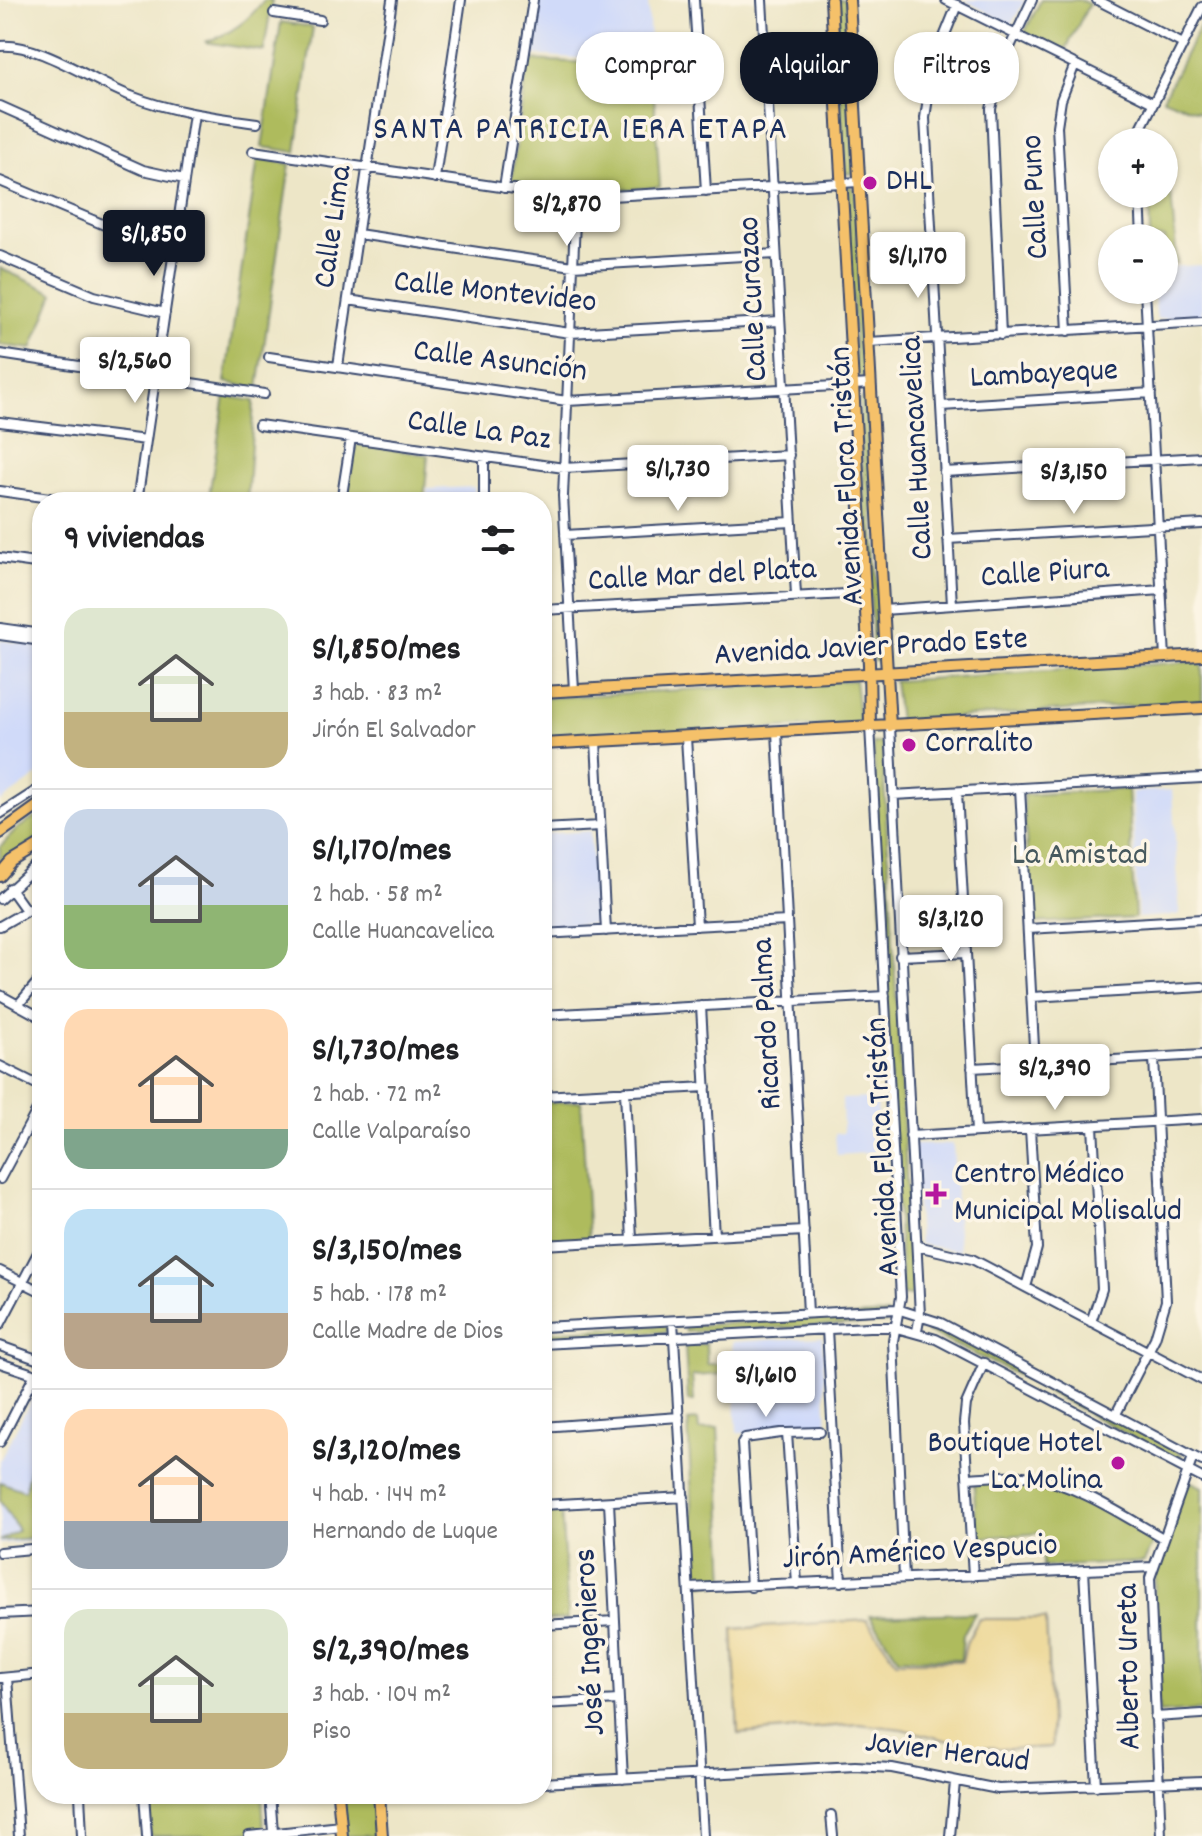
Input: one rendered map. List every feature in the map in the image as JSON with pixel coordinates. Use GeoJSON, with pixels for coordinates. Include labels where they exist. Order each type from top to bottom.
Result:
{"type":"FeatureCollection","features":[{"type":"Feature","properties":{"kind":"main road","name":"Avenida Flora Tristán"},"geometry":{"type":"LineString","coordinates":[[831,0],[870,726]]}},
{"type":"Feature","properties":{"kind":"main road","name":"Avenida Flora Tristán"},"geometry":{"type":"LineString","coordinates":[[849,0],[890,726]]}},
{"type":"Feature","properties":{"kind":"main road","name":"Avenida Javier Prado Este"},"geometry":{"type":"LineString","coordinates":[[552,691],[1202,655]]}},
{"type":"Feature","properties":{"kind":"main road"},"geometry":{"type":"LineString","coordinates":[[552,743],[1202,708]]}},
{"type":"Feature","properties":{"kind":"main road"},"geometry":{"type":"LineString","coordinates":[[0,833],[32,810]]}},
{"type":"Feature","properties":{"kind":"main road"},"geometry":{"type":"LineString","coordinates":[[0,876],[12,862],[32,850]]}},
{"type":"Feature","properties":{"kind":"main road"},"geometry":{"type":"LineString","coordinates":[[339,1804],[341,1831]]}},
{"type":"Feature","properties":{"kind":"main road"},"geometry":{"type":"LineString","coordinates":[[380,1804],[382,1836]]}},
{"type":"Feature","properties":{"kind":"street","name":"Calle Lima"},"geometry":{"type":"LineString","coordinates":[[338,366],[392,0]]}},
{"type":"Feature","properties":{"kind":"street"},"geometry":{"type":"LineString","coordinates":[[435,178],[461,0]]}},
{"type":"Feature","properties":{"kind":"street"},"geometry":{"type":"LineString","coordinates":[[504,188],[533,0]]}},
{"type":"Feature","properties":{"kind":"street"},"geometry":{"type":"LineString","coordinates":[[694,0],[706,191]]}},
{"type":"Feature","properties":{"kind":"street","name":"Calle Curazao"},"geometry":{"type":"LineString","coordinates":[[762,0],[796,595]]}},
{"type":"Feature","properties":{"kind":"street"},"geometry":{"type":"LineString","coordinates":[[946,0],[1011,32]]}},
{"type":"Feature","properties":{"kind":"street"},"geometry":{"type":"LineString","coordinates":[[1016,32],[1032,0]]}},
{"type":"Feature","properties":{"kind":"street"},"geometry":{"type":"LineString","coordinates":[[1097,0],[1183,44]]}},
{"type":"Feature","properties":{"kind":"street","name":"Calle Huancavelica"},"geometry":{"type":"LineString","coordinates":[[952,605],[926,103],[937,52],[957,5]]}},
{"type":"Feature","properties":{"kind":"street"},"geometry":{"type":"LineString","coordinates":[[1143,128],[1202,7]]}},
{"type":"Feature","properties":{"kind":"street"},"geometry":{"type":"LineString","coordinates":[[274,13],[320,20]]}},
{"type":"Feature","properties":{"kind":"street"},"geometry":{"type":"LineString","coordinates":[[1019,36],[1153,103]]}},
{"type":"Feature","properties":{"kind":"street"},"geometry":{"type":"LineString","coordinates":[[0,46],[10,45],[47,57],[129,96],[194,114],[257,123]]}},
{"type":"Feature","properties":{"kind":"street","name":"Calle Puno"},"geometry":{"type":"LineString","coordinates":[[1068,331],[1057,126],[1061,100],[1075,64]]}},
{"type":"Feature","properties":{"kind":"street"},"geometry":{"type":"LineString","coordinates":[[993,104],[990,120],[1001,335]]}},
{"type":"Feature","properties":{"kind":"street"},"geometry":{"type":"LineString","coordinates":[[0,106],[143,170],[184,179]]}},
{"type":"Feature","properties":{"kind":"street"},"geometry":{"type":"LineString","coordinates":[[138,492],[194,114]]}},
{"type":"Feature","properties":{"kind":"street"},"geometry":{"type":"LineString","coordinates":[[253,151],[576,198],[859,182]]}},
{"type":"Feature","properties":{"kind":"street"},"geometry":{"type":"LineString","coordinates":[[0,181],[133,237],[174,246]]}},
{"type":"Feature","properties":{"kind":"street"},"geometry":{"type":"LineString","coordinates":[[574,690],[564,468],[576,198]]}},
{"type":"Feature","properties":{"kind":"street"},"geometry":{"type":"LineString","coordinates":[[358,234],[573,266],[776,254]]}},
{"type":"Feature","properties":{"kind":"street"},"geometry":{"type":"LineString","coordinates":[[0,256],[94,296],[165,313]]}},
{"type":"Feature","properties":{"kind":"street","name":"Calle Montevideo"},"geometry":{"type":"LineString","coordinates":[[348,300],[570,333],[780,321]]}},
{"type":"Feature","properties":{"kind":"street"},"geometry":{"type":"LineString","coordinates":[[1146,304],[1165,658]]}},
{"type":"Feature","properties":{"kind":"street"},"geometry":{"type":"LineString","coordinates":[[868,342],[1202,322]]}},
{"type":"Feature","properties":{"kind":"street"},"geometry":{"type":"LineString","coordinates":[[0,354],[264,394]]}},
{"type":"Feature","properties":{"kind":"street","name":"Calle Asunción"},"geometry":{"type":"LineString","coordinates":[[269,357],[567,401],[871,384]]}},
{"type":"Feature","properties":{"kind":"street","name":"Lambayeque"},"geometry":{"type":"LineString","coordinates":[[941,406],[1151,393]]}},
{"type":"Feature","properties":{"kind":"street"},"geometry":{"type":"LineString","coordinates":[[0,422],[146,440]]}},
{"type":"Feature","properties":{"kind":"street","name":"Calle La Paz"},"geometry":{"type":"LineString","coordinates":[[259,425],[564,468],[789,455]]}},
{"type":"Feature","properties":{"kind":"street"},"geometry":{"type":"LineString","coordinates":[[343,492],[351,438]]}},
{"type":"Feature","properties":{"kind":"street"},"geometry":{"type":"LineString","coordinates":[[484,457],[484,492]]}},
{"type":"Feature","properties":{"kind":"street"},"geometry":{"type":"LineString","coordinates":[[944,472],[1202,457]]}},
{"type":"Feature","properties":{"kind":"street"},"geometry":{"type":"LineString","coordinates":[[0,491],[32,496]]}},
{"type":"Feature","properties":{"kind":"street"},"geometry":{"type":"LineString","coordinates":[[565,535],[792,522]]}},
{"type":"Feature","properties":{"kind":"street"},"geometry":{"type":"LineString","coordinates":[[948,539],[1202,524]]}},
{"type":"Feature","properties":{"kind":"street"},"geometry":{"type":"LineString","coordinates":[[0,558],[32,563]]}},
{"type":"Feature","properties":{"kind":"street","name":"Calle Piura"},"geometry":{"type":"LineString","coordinates":[[883,610],[1162,590]]}},
{"type":"Feature","properties":{"kind":"street","name":"Calle Mar del Plata"},"geometry":{"type":"LineString","coordinates":[[552,610],[865,593]]}},
{"type":"Feature","properties":{"kind":"street"},"geometry":{"type":"LineString","coordinates":[[0,628],[32,633]]}},
{"type":"Feature","properties":{"kind":"street"},"geometry":{"type":"LineString","coordinates":[[0,635],[32,640]]}},
{"type":"Feature","properties":{"kind":"street","name":"Avenida Flora Tristán"},"geometry":{"type":"LineString","coordinates":[[870,726],[901,1297],[893,1327],[904,1578]]}},
{"type":"Feature","properties":{"kind":"street","name":"Avenida Flora Tristán"},"geometry":{"type":"LineString","coordinates":[[890,726],[917,1246],[920,1315],[917,1331]]}},
{"type":"Feature","properties":{"kind":"street","name":"Ricardo Palma"},"geometry":{"type":"LineString","coordinates":[[777,732],[808,1313]]}},
{"type":"Feature","properties":{"kind":"street"},"geometry":{"type":"LineString","coordinates":[[686,737],[697,926]]}},
{"type":"Feature","properties":{"kind":"street"},"geometry":{"type":"LineString","coordinates":[[596,741],[606,931]]}},
{"type":"Feature","properties":{"kind":"street"},"geometry":{"type":"LineString","coordinates":[[893,795],[1202,778]]}},
{"type":"Feature","properties":{"kind":"street"},"geometry":{"type":"LineString","coordinates":[[1020,788],[1035,1065]]}},
{"type":"Feature","properties":{"kind":"street"},"geometry":{"type":"LineString","coordinates":[[957,792],[976,1132]]}},
{"type":"Feature","properties":{"kind":"street"},"geometry":{"type":"LineString","coordinates":[[0,814],[32,793]]}},
{"type":"Feature","properties":{"kind":"street"},"geometry":{"type":"LineString","coordinates":[[552,828],[600,826]]}},
{"type":"Feature","properties":{"kind":"street"},"geometry":{"type":"LineString","coordinates":[[0,899],[32,869]]}},
{"type":"Feature","properties":{"kind":"street"},"geometry":{"type":"LineString","coordinates":[[10,888],[25,909]]}},
{"type":"Feature","properties":{"kind":"street"},"geometry":{"type":"LineString","coordinates":[[0,926],[32,906]]}},
{"type":"Feature","properties":{"kind":"street"},"geometry":{"type":"LineString","coordinates":[[1028,929],[1202,919]]}},
{"type":"Feature","properties":{"kind":"street"},"geometry":{"type":"LineString","coordinates":[[552,934],[787,921]]}},
{"type":"Feature","properties":{"kind":"street"},"geometry":{"type":"LineString","coordinates":[[900,956],[966,953]]}},
{"type":"Feature","properties":{"kind":"street"},"geometry":{"type":"LineString","coordinates":[[1032,997],[1202,987]]}},
{"type":"Feature","properties":{"kind":"street"},"geometry":{"type":"LineString","coordinates":[[18,1005],[32,989]]}},
{"type":"Feature","properties":{"kind":"street"},"geometry":{"type":"LineString","coordinates":[[0,995],[32,1013]]}},
{"type":"Feature","properties":{"kind":"street"},"geometry":{"type":"LineString","coordinates":[[552,1014],[885,996]]}},
{"type":"Feature","properties":{"kind":"street"},"geometry":{"type":"LineString","coordinates":[[701,1006],[714,1236]]}},
{"type":"Feature","properties":{"kind":"street"},"geometry":{"type":"LineString","coordinates":[[972,1068],[1202,1055]]}},
{"type":"Feature","properties":{"kind":"street"},"geometry":{"type":"LineString","coordinates":[[1116,1414],[1163,1317],[1167,1289],[1154,1058]]}},
{"type":"Feature","properties":{"kind":"street"},"geometry":{"type":"LineString","coordinates":[[0,1066],[32,1082]]}},
{"type":"Feature","properties":{"kind":"street"},"geometry":{"type":"LineString","coordinates":[[552,1095],[706,1087]]}},
{"type":"Feature","properties":{"kind":"street"},"geometry":{"type":"LineString","coordinates":[[625,1091],[632,1240]]}},
{"type":"Feature","properties":{"kind":"street"},"geometry":{"type":"LineString","coordinates":[[910,1136],[1202,1119]]}},
{"type":"Feature","properties":{"kind":"street"},"geometry":{"type":"LineString","coordinates":[[0,1179],[32,1120]]}},
{"type":"Feature","properties":{"kind":"street"},"geometry":{"type":"LineString","coordinates":[[1091,1322],[1102,1289],[1093,1126]]}},
{"type":"Feature","properties":{"kind":"street"},"geometry":{"type":"LineString","coordinates":[[1026,1287],[1037,1248],[1030,1129]]}},
{"type":"Feature","properties":{"kind":"street"},"geometry":{"type":"LineString","coordinates":[[552,1244],[804,1231]]}},
{"type":"Feature","properties":{"kind":"street"},"geometry":{"type":"LineString","coordinates":[[917,1246],[972,1259],[1202,1380]]}},
{"type":"Feature","properties":{"kind":"street"},"geometry":{"type":"LineString","coordinates":[[0,1325],[32,1264]]}},
{"type":"Feature","properties":{"kind":"street"},"geometry":{"type":"LineString","coordinates":[[0,1271],[32,1288]]}},
{"type":"Feature","properties":{"kind":"street"},"geometry":{"type":"LineString","coordinates":[[552,1327],[897,1309],[920,1315],[1198,1459]]}},
{"type":"Feature","properties":{"kind":"street"},"geometry":{"type":"LineString","coordinates":[[673,1321],[703,1836]]}},
{"type":"Feature","properties":{"kind":"street"},"geometry":{"type":"LineString","coordinates":[[552,1343],[827,1329],[893,1327],[917,1331],[1202,1478]]}},
{"type":"Feature","properties":{"kind":"street"},"geometry":{"type":"LineString","coordinates":[[827,1329],[841,1582]]}},
{"type":"Feature","properties":{"kind":"street"},"geometry":{"type":"LineString","coordinates":[[0,1346],[32,1357]]}},
{"type":"Feature","properties":{"kind":"street"},"geometry":{"type":"LineString","coordinates":[[0,1363],[32,1375]]}},
{"type":"Feature","properties":{"kind":"street"},"geometry":{"type":"LineString","coordinates":[[973,1576],[966,1404],[984,1363]]}},
{"type":"Feature","properties":{"kind":"street"},"geometry":{"type":"LineString","coordinates":[[0,1442],[32,1387]]}},
{"type":"Feature","properties":{"kind":"street"},"geometry":{"type":"LineString","coordinates":[[552,1426],[679,1417]]}},
{"type":"Feature","properties":{"kind":"street"},"geometry":{"type":"LineString","coordinates":[[751,1587],[742,1443],[745,1438],[820,1432]]}},
{"type":"Feature","properties":{"kind":"street"},"geometry":{"type":"LineString","coordinates":[[787,1433],[797,1584]]}},
{"type":"Feature","properties":{"kind":"street","name":"Alberto Ureta"},"geometry":{"type":"LineString","coordinates":[[1161,1836],[1149,1614],[1153,1567],[1186,1471],[1198,1459]]}},
{"type":"Feature","properties":{"kind":"street"},"geometry":{"type":"LineString","coordinates":[[969,1478],[1030,1477],[1051,1482],[1085,1496],[1163,1538]]}},
{"type":"Feature","properties":{"kind":"street"},"geometry":{"type":"LineString","coordinates":[[552,1505],[684,1497]]}},
{"type":"Feature","properties":{"kind":"street","name":"José Ingenieros"},"geometry":{"type":"LineString","coordinates":[[609,1502],[623,1779]]}},
{"type":"Feature","properties":{"kind":"street"},"geometry":{"type":"LineString","coordinates":[[0,1552],[32,1549]]}},
{"type":"Feature","properties":{"kind":"street","name":"Jirón Américo Vespucio"},"geometry":{"type":"LineString","coordinates":[[689,1588],[1153,1567]]}},
{"type":"Feature","properties":{"kind":"street"},"geometry":{"type":"LineString","coordinates":[[1084,1570],[1096,1786]]}},
{"type":"Feature","properties":{"kind":"street"},"geometry":{"type":"LineString","coordinates":[[0,1614],[32,1612]]}},
{"type":"Feature","properties":{"kind":"street"},"geometry":{"type":"LineString","coordinates":[[552,1624],[615,1621]]}},
{"type":"Feature","properties":{"kind":"street"},"geometry":{"type":"LineString","coordinates":[[16,1835],[4,1678],[32,1675]]}},
{"type":"Feature","properties":{"kind":"street"},"geometry":{"type":"LineString","coordinates":[[552,1703],[619,1700]]}},
{"type":"Feature","properties":{"kind":"street"},"geometry":{"type":"LineString","coordinates":[[1155,1717],[1202,1714]]}},
{"type":"Feature","properties":{"kind":"street","name":"Javier Heraud"},"geometry":{"type":"LineString","coordinates":[[552,1783],[855,1766],[892,1768],[998,1789],[1202,1781]]}},
{"type":"Feature","properties":{"kind":"street"},"geometry":{"type":"LineString","coordinates":[[950,1836],[955,1782]]}},
{"type":"Feature","properties":{"kind":"street"},"geometry":{"type":"LineString","coordinates":[[80,1804],[82,1836]]}},
{"type":"Feature","properties":{"kind":"street"},"geometry":{"type":"LineString","coordinates":[[145,1804],[147,1836]]}},
{"type":"Feature","properties":{"kind":"street"},"geometry":{"type":"LineString","coordinates":[[271,1804],[273,1832]]}},
{"type":"Feature","properties":{"kind":"street"},"geometry":{"type":"LineString","coordinates":[[831,1815],[833,1836]]}},
{"type":"Feature","properties":{"kind":"street"},"geometry":{"type":"LineString","coordinates":[[249,1836],[273,1832],[341,1831]]}},
{"type":"Feature","properties":{"kind":"shaded area"},"geometry":{"type":"Polygon","coordinates":[[[538,0],[648,0],[650,32],[576,32],[576,58],[530,55],[538,0]]]}},
{"type":"Feature","properties":{"kind":"shaded area"},"geometry":{"type":"Polygon","coordinates":[[[965,0],[1025,0],[1011,25],[965,0]]]}},
{"type":"Feature","properties":{"kind":"shaded area"},"geometry":{"type":"Polygon","coordinates":[[[1202,265],[1202,317],[1157,319],[1155,304],[1178,304],[1178,266],[1202,265]]]}},
{"type":"Feature","properties":{"kind":"shaded area"},"geometry":{"type":"Polygon","coordinates":[[[474,487],[475,492],[427,492],[427,489],[474,487]]]}},
{"type":"Feature","properties":{"kind":"shaded area"},"geometry":{"type":"Polygon","coordinates":[[[0,640],[32,645],[32,779],[0,802],[0,640]]]}},
{"type":"Feature","properties":{"kind":"shaded area"},"geometry":{"type":"Polygon","coordinates":[[[1172,790],[1180,915],[1138,918],[1132,792],[1172,790]]]}},
{"type":"Feature","properties":{"kind":"shaded area"},"geometry":{"type":"Polygon","coordinates":[[[590,831],[596,923],[552,925],[552,833],[590,831]]]}},
{"type":"Feature","properties":{"kind":"shaded area"},"geometry":{"type":"Polygon","coordinates":[[[877,1098],[879,1152],[837,1155],[835,1134],[843,1133],[842,1099],[877,1098]]]}},
{"type":"Feature","properties":{"kind":"shaded area","name":"Centro Médico Municipal Molisalud"},"geometry":{"type":"Polygon","coordinates":[[[953,1144],[959,1251],[919,1244],[914,1145],[953,1144]]]}},
{"type":"Feature","properties":{"kind":"shaded area"},"geometry":{"type":"Polygon","coordinates":[[[822,1337],[827,1428],[737,1433],[732,1342],[822,1337]]]}},
{"type":"Feature","properties":{"kind":"shaded area"},"geometry":{"type":"Polygon","coordinates":[[[32,1398],[32,1542],[0,1544],[0,1460],[32,1398]]]}},
{"type":"Feature","properties":{"kind":"green space"},"geometry":{"type":"Polygon","coordinates":[[[264,0],[272,0],[264,51],[205,42],[238,26],[264,0]]]}},
{"type":"Feature","properties":{"kind":"green space"},"geometry":{"type":"Polygon","coordinates":[[[833,0],[845,0],[847,32],[835,32],[833,0]]]}},
{"type":"Feature","properties":{"kind":"green space"},"geometry":{"type":"Polygon","coordinates":[[[1041,0],[1080,0],[1089,4],[1064,53],[1024,33],[1041,0]]]}},
{"type":"Feature","properties":{"kind":"green space"},"geometry":{"type":"Polygon","coordinates":[[[281,22],[313,27],[296,152],[262,147],[281,22]]]}},
{"type":"Feature","properties":{"kind":"green space"},"geometry":{"type":"Polygon","coordinates":[[[1202,22],[1202,113],[1163,98],[1202,22]]]}},
{"type":"Feature","properties":{"kind":"green space"},"geometry":{"type":"Polygon","coordinates":[[[528,60],[576,62],[576,104],[655,104],[660,187],[575,193],[511,183],[528,60]]]}},
{"type":"Feature","properties":{"kind":"green space"},"geometry":{"type":"Polygon","coordinates":[[[841,104],[850,104],[854,173],[846,174],[841,104]]]}},
{"type":"Feature","properties":{"kind":"green space"},"geometry":{"type":"Polygon","coordinates":[[[258,158],[290,164],[258,389],[225,382],[258,158]]]}},
{"type":"Feature","properties":{"kind":"green space"},"geometry":{"type":"Polygon","coordinates":[[[850,186],[855,190],[864,378],[856,373],[847,190],[850,186]]]}},
{"type":"Feature","properties":{"kind":"green space"},"geometry":{"type":"Polygon","coordinates":[[[1149,208],[1172,208],[1174,224],[1150,224],[1149,208]]]}},
{"type":"Feature","properties":{"kind":"green space"},"geometry":{"type":"Polygon","coordinates":[[[0,268],[54,293],[32,349],[0,345],[0,268]]]}},
{"type":"Feature","properties":{"kind":"green space"},"geometry":{"type":"Polygon","coordinates":[[[225,396],[254,401],[248,492],[210,492],[225,396]]]}},
{"type":"Feature","properties":{"kind":"green space"},"geometry":{"type":"Polygon","coordinates":[[[866,398],[882,660],[874,661],[859,399],[866,398]]]}},
{"type":"Feature","properties":{"kind":"green space"},"geometry":{"type":"Polygon","coordinates":[[[356,444],[428,455],[425,492],[347,492],[356,444]]]}},
{"type":"Feature","properties":{"kind":"green space"},"geometry":{"type":"Polygon","coordinates":[[[1202,661],[1202,701],[899,721],[894,681],[1202,661]]]}},
{"type":"Feature","properties":{"kind":"green space"},"geometry":{"type":"Polygon","coordinates":[[[855,680],[860,724],[552,739],[552,697],[855,680]]]}},
{"type":"Feature","properties":{"kind":"green space"},"geometry":{"type":"Polygon","coordinates":[[[873,743],[882,743],[913,1296],[902,1295],[873,743]]]}},
{"type":"Feature","properties":{"kind":"green space","name":"La Amistad"},"geometry":{"type":"Polygon","coordinates":[[[1128,789],[1135,918],[1032,923],[1023,795],[1128,789]]]}},
{"type":"Feature","properties":{"kind":"green space"},"geometry":{"type":"Polygon","coordinates":[[[32,819],[32,842],[0,866],[0,847],[17,829],[32,819]]]}},
{"type":"Feature","properties":{"kind":"green space"},"geometry":{"type":"Polygon","coordinates":[[[581,1101],[589,1241],[552,1243],[552,1102],[581,1101]]]}},
{"type":"Feature","properties":{"kind":"green space"},"geometry":{"type":"Polygon","coordinates":[[[887,1314],[886,1323],[686,1332],[684,1326],[887,1314]]]}},
{"type":"Feature","properties":{"kind":"green space"},"geometry":{"type":"Polygon","coordinates":[[[931,1323],[962,1335],[1182,1454],[1178,1462],[1012,1372],[927,1332],[931,1323]]]}},
{"type":"Feature","properties":{"kind":"green space"},"geometry":{"type":"Polygon","coordinates":[[[664,1325],[669,1329],[666,1332],[552,1338],[552,1331],[664,1325]]]}},
{"type":"Feature","properties":{"kind":"green space"},"geometry":{"type":"Polygon","coordinates":[[[706,1344],[707,1364],[727,1364],[727,1374],[692,1376],[694,1401],[688,1401],[685,1345],[706,1344]]]}},
{"type":"Feature","properties":{"kind":"green space"},"geometry":{"type":"Polygon","coordinates":[[[698,1420],[699,1430],[718,1428],[725,1583],[696,1584],[688,1421],[698,1420]]]}},
{"type":"Feature","properties":{"kind":"green space"},"geometry":{"type":"Polygon","coordinates":[[[32,1458],[32,1538],[0,1541],[18,1530],[0,1501],[0,1482],[25,1491],[32,1458]]]}},
{"type":"Feature","properties":{"kind":"green space"},"geometry":{"type":"Polygon","coordinates":[[[1187,1480],[1202,1487],[1202,1710],[1159,1713],[1153,1615],[1155,1576],[1187,1480]]]}},
{"type":"Feature","properties":{"kind":"green space"},"geometry":{"type":"Polygon","coordinates":[[[1024,1482],[1068,1493],[1155,1538],[1144,1562],[1043,1567],[1042,1533],[976,1538],[974,1483],[1024,1482]]]}},
{"type":"Feature","properties":{"kind":"green space"},"geometry":{"type":"Polygon","coordinates":[[[552,1507],[561,1507],[568,1619],[552,1620],[552,1507]]]}},
{"type":"Feature","properties":{"kind":"green space"},"geometry":{"type":"Polygon","coordinates":[[[975,1613],[963,1634],[961,1659],[898,1658],[870,1616],[975,1613]]]}},
{"type":"Feature","properties":{"kind":"green space"},"geometry":{"type":"Polygon","coordinates":[[[148,1804],[263,1804],[264,1830],[215,1836],[150,1836],[148,1804]]]}},
{"type":"Feature","properties":{"kind":"green space"},"geometry":{"type":"Polygon","coordinates":[[[342,1804],[374,1804],[377,1836],[344,1836],[342,1804]]]}},
{"type":"Feature","properties":{"kind":"sand"},"geometry":{"type":"Polygon","coordinates":[[[979,1619],[1046,1619],[1052,1747],[1008,1749],[965,1745],[903,1729],[859,1724],[738,1734],[733,1629],[867,1620],[896,1661],[962,1661],[967,1641],[979,1619]]]}},
{"type":"Feature","properties":{"kind":"place","name":"DHL"},"geometry":{"type":"Point","coordinates":[870,183]}},
{"type":"Feature","properties":{"kind":"place","name":"Corralito"},"geometry":{"type":"Point","coordinates":[909,745]}},
{"type":"Feature","properties":{"kind":"place","name":"Centro Médico Municipal Molisalud"},"geometry":{"type":"Point","coordinates":[936,1194]}},
{"type":"Feature","properties":{"kind":"place","name":"Boutique Hotel La Molina"},"geometry":{"type":"Point","coordinates":[1118,1463]}},
{"type":"Feature","properties":{"kind":"district","name":"SANTA PATRICIA 1ERA ETAPA"},"geometry":{"type":"Point","coordinates":[581,131]}}]}
